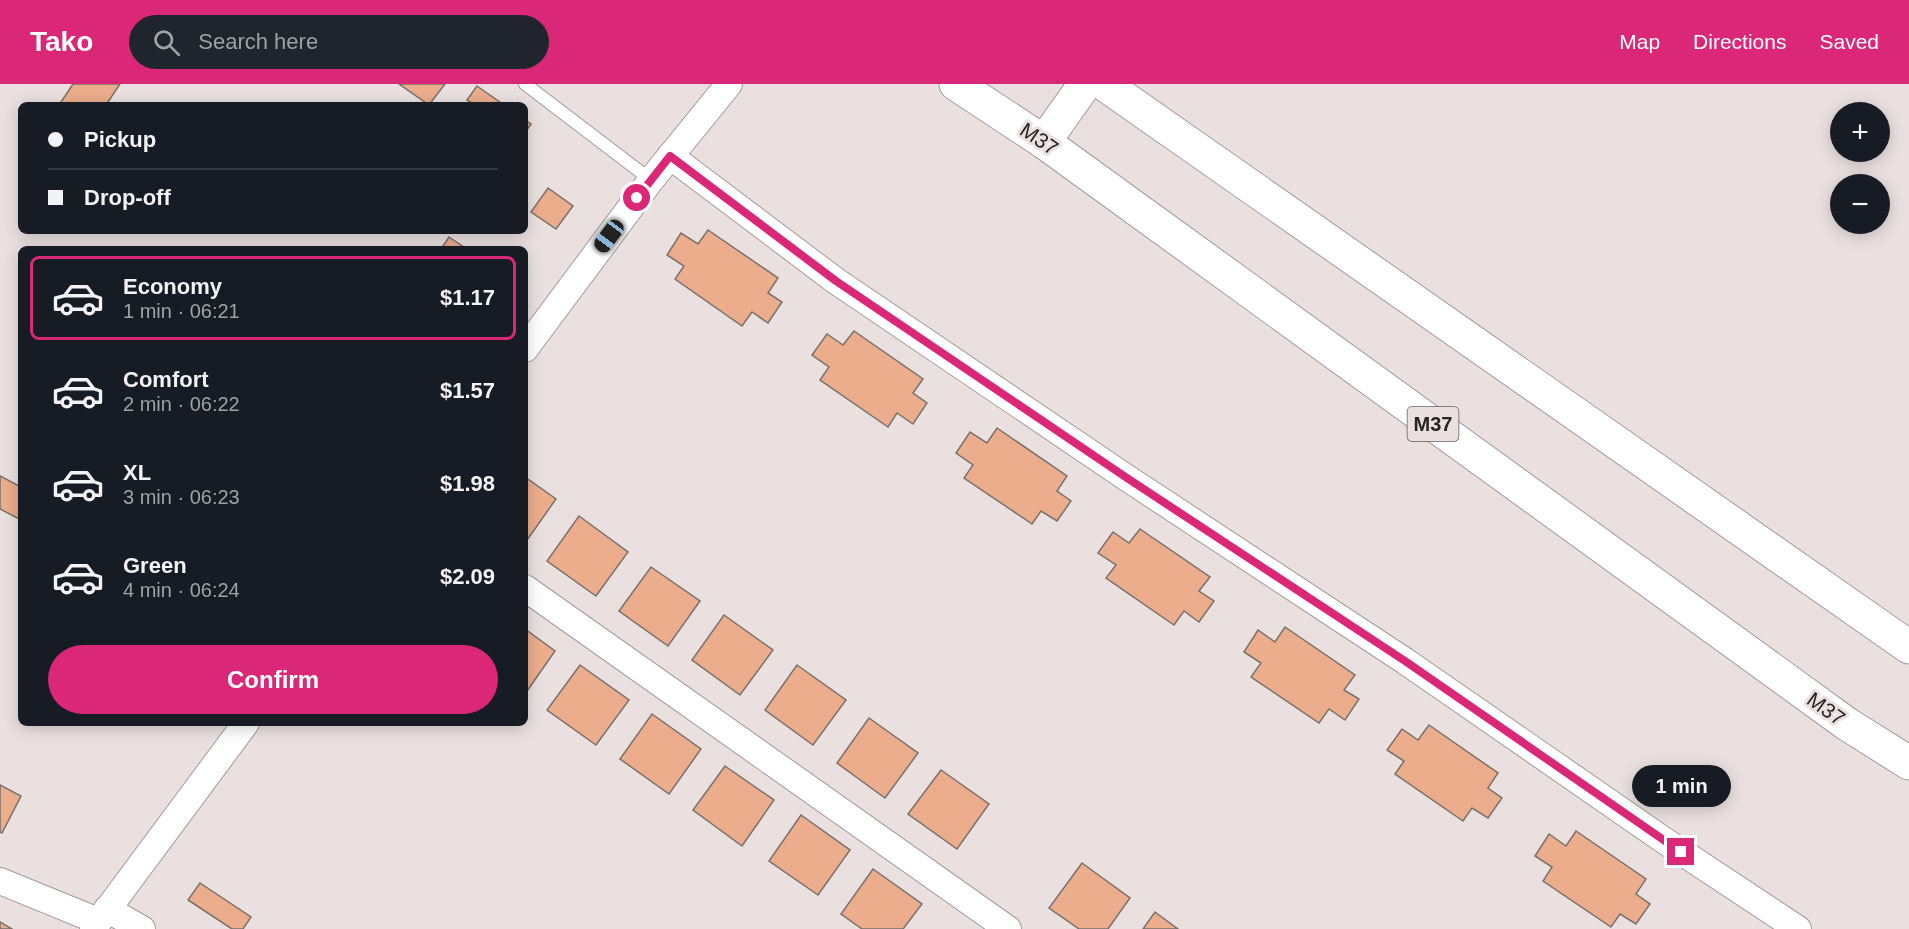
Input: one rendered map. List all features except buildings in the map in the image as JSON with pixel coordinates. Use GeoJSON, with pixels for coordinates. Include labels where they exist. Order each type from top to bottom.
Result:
{"type":"FeatureCollection","features":[{"type":"Feature","properties":{"kind":"highway","name":"M37"},"geometry":{"type":"LineString","coordinates":[[956,84],[1044,142],[1847,724],[1909,763]]}},
{"type":"Feature","properties":{"kind":"highway"},"geometry":{"type":"LineString","coordinates":[[1044,142],[1085,84]]}},
{"type":"Feature","properties":{"kind":"highway"},"geometry":{"type":"LineString","coordinates":[[1104,84],[1909,647]]}},
{"type":"Feature","properties":{"kind":"street"},"geometry":{"type":"LineString","coordinates":[[528,345],[651,180],[729,84]]}},
{"type":"Feature","properties":{"kind":"street"},"geometry":{"type":"LineString","coordinates":[[670,156],[836,281],[1127,478],[1405,661],[1662,839],[1798,929]]}},
{"type":"Feature","properties":{"kind":"street"},"geometry":{"type":"LineString","coordinates":[[528,590],[977,920],[1008,929]]}},
{"type":"Feature","properties":{"kind":"street"},"geometry":{"type":"LineString","coordinates":[[100,920],[244,726]]}},
{"type":"Feature","properties":{"kind":"street"},"geometry":{"type":"LineString","coordinates":[[0,881],[100,920],[141,929]]}},
{"type":"Feature","properties":{"kind":"lane"},"geometry":{"type":"LineString","coordinates":[[525,84],[651,180]]}},
{"type":"Feature","properties":{"kind":"route"},"geometry":{"type":"LineString","coordinates":[[637,198],[670,156],[836,281],[1127,478],[1405,661],[1681,852]]}}]}
